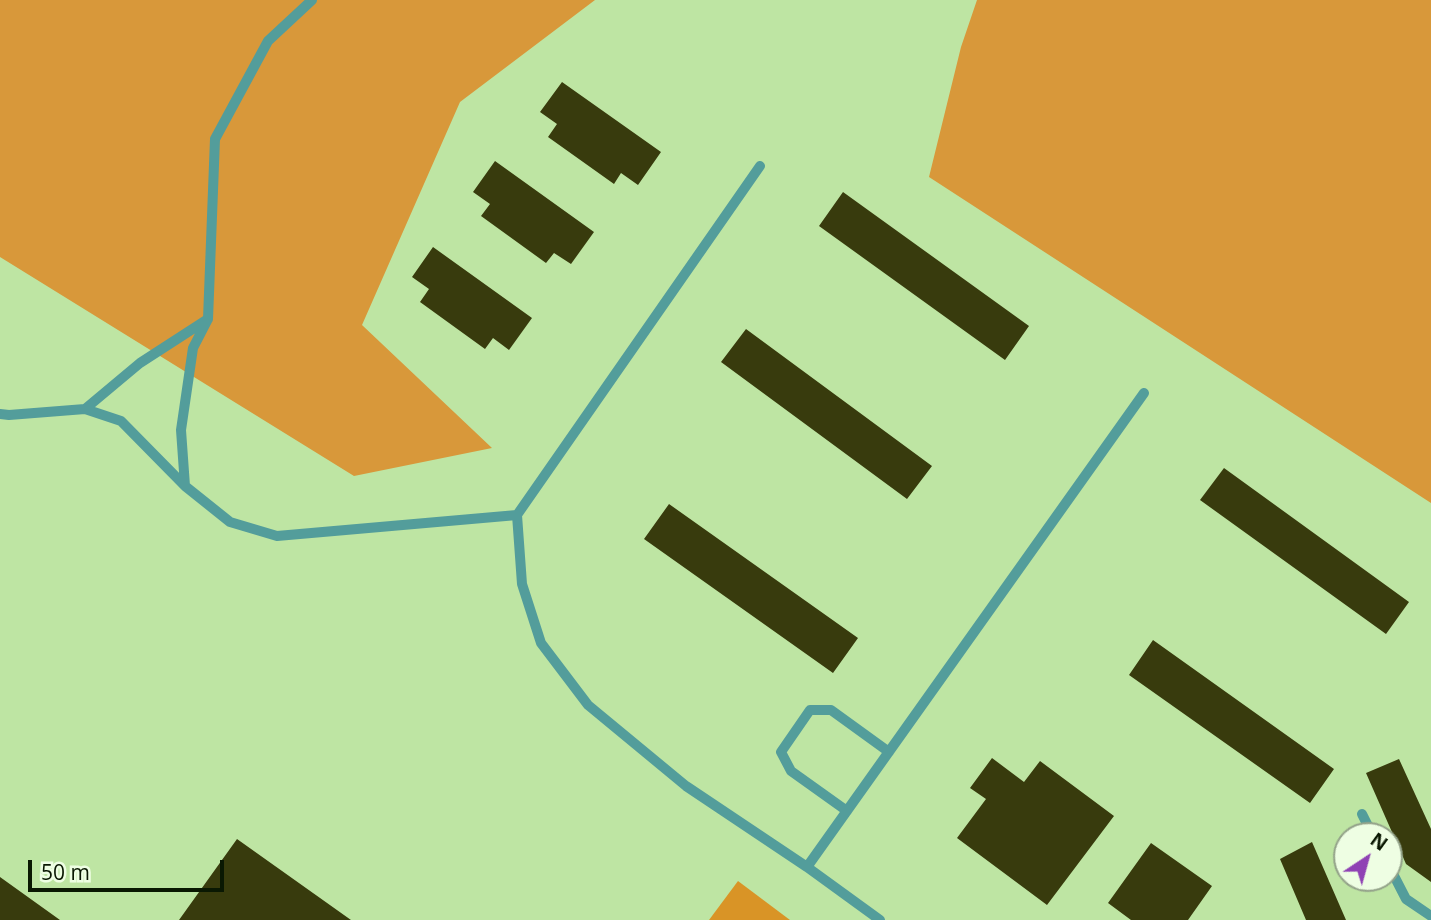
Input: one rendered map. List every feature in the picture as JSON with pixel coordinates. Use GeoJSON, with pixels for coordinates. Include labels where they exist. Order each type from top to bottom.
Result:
{"type":"FeatureCollection","features":[{"type":"Feature","properties":{"kind":"lane"},"geometry":{"type":"LineString","coordinates":[[186,486],[181,430],[193,348],[208,320],[215,139],[268,41],[312,0]]}},
{"type":"Feature","properties":{"kind":"lane"},"geometry":{"type":"LineString","coordinates":[[760,166],[517,515],[522,584],[541,643],[588,705],[686,786],[807,867],[880,920]]}},
{"type":"Feature","properties":{"kind":"lane"},"geometry":{"type":"LineString","coordinates":[[85,409],[140,363],[208,320]]}},
{"type":"Feature","properties":{"kind":"lane"},"geometry":{"type":"LineString","coordinates":[[807,867],[1144,393]]}},
{"type":"Feature","properties":{"kind":"lane"},"geometry":{"type":"LineString","coordinates":[[0,414],[85,409],[121,421],[186,486],[230,522],[278,536],[517,515]]}},
{"type":"Feature","properties":{"kind":"lane"},"geometry":{"type":"LineString","coordinates":[[847,811],[791,771],[781,752],[810,709],[831,710],[889,752]]}},
{"type":"Feature","properties":{"kind":"lane"},"geometry":{"type":"LineString","coordinates":[[1362,814],[1366,822]]}},
{"type":"Feature","properties":{"kind":"lane"},"geometry":{"type":"LineString","coordinates":[[1402,892],[1406,899],[1431,916]]}},
{"type":"Feature","properties":{"kind":"shaded area"},"geometry":{"type":"Polygon","coordinates":[[[0,0],[595,0],[460,102],[362,325],[492,448],[354,476],[0,257],[0,0]]]}},
{"type":"Feature","properties":{"kind":"shaded area"},"geometry":{"type":"Polygon","coordinates":[[[977,0],[1431,0],[1431,503],[929,177],[961,47],[977,0]]]}},
{"type":"Feature","properties":{"kind":"shaded area"},"geometry":{"type":"Polygon","coordinates":[[[738,881],[790,920],[709,920],[738,881]]]}},
{"type":"Feature","properties":{"kind":"building"},"geometry":{"type":"Polygon","coordinates":[[[562,82],[661,152],[638,185],[621,173],[614,184],[548,137],[557,124],[540,112],[562,82]]]}},
{"type":"Feature","properties":{"kind":"building"},"geometry":{"type":"Polygon","coordinates":[[[495,161],[594,232],[571,264],[554,253],[546,263],[481,216],[490,204],[473,192],[495,161]]]}},
{"type":"Feature","properties":{"kind":"building"},"geometry":{"type":"Polygon","coordinates":[[[843,192],[1029,326],[1005,360],[819,226],[843,192]]]}},
{"type":"Feature","properties":{"kind":"building"},"geometry":{"type":"Polygon","coordinates":[[[433,247],[532,318],[509,350],[493,338],[485,349],[420,302],[429,289],[412,277],[433,247]]]}},
{"type":"Feature","properties":{"kind":"building"},"geometry":{"type":"Polygon","coordinates":[[[746,329],[932,466],[907,499],[721,362],[746,329]]]}},
{"type":"Feature","properties":{"kind":"building"},"geometry":{"type":"Polygon","coordinates":[[[1224,468],[1409,602],[1386,634],[1200,500],[1224,468]]]}},
{"type":"Feature","properties":{"kind":"building"},"geometry":{"type":"Polygon","coordinates":[[[669,504],[858,638],[833,673],[644,539],[669,504]]]}},
{"type":"Feature","properties":{"kind":"building"},"geometry":{"type":"Polygon","coordinates":[[[1153,640],[1334,769],[1310,803],[1129,675],[1153,640]]]}},
{"type":"Feature","properties":{"kind":"building"},"geometry":{"type":"Polygon","coordinates":[[[992,758],[1024,782],[1040,761],[1114,816],[1047,905],[957,838],[986,799],[970,788],[992,758]]]}},
{"type":"Feature","properties":{"kind":"building"},"geometry":{"type":"Polygon","coordinates":[[[1399,759],[1431,829],[1431,882],[1406,864],[1403,857],[1403,822],[1388,822],[1366,773],[1399,759]]]}},
{"type":"Feature","properties":{"kind":"building"},"geometry":{"type":"Polygon","coordinates":[[[237,839],[351,920],[179,920],[237,839]]]}},
{"type":"Feature","properties":{"kind":"building"},"geometry":{"type":"Polygon","coordinates":[[[1312,842],[1346,920],[1306,920],[1280,859],[1312,842]]]}},
{"type":"Feature","properties":{"kind":"building"},"geometry":{"type":"Polygon","coordinates":[[[1151,843],[1212,886],[1188,920],[1131,920],[1108,903],[1151,843]]]}},
{"type":"Feature","properties":{"kind":"building"},"geometry":{"type":"Polygon","coordinates":[[[0,877],[60,920],[0,920],[0,877]]]}}]}
